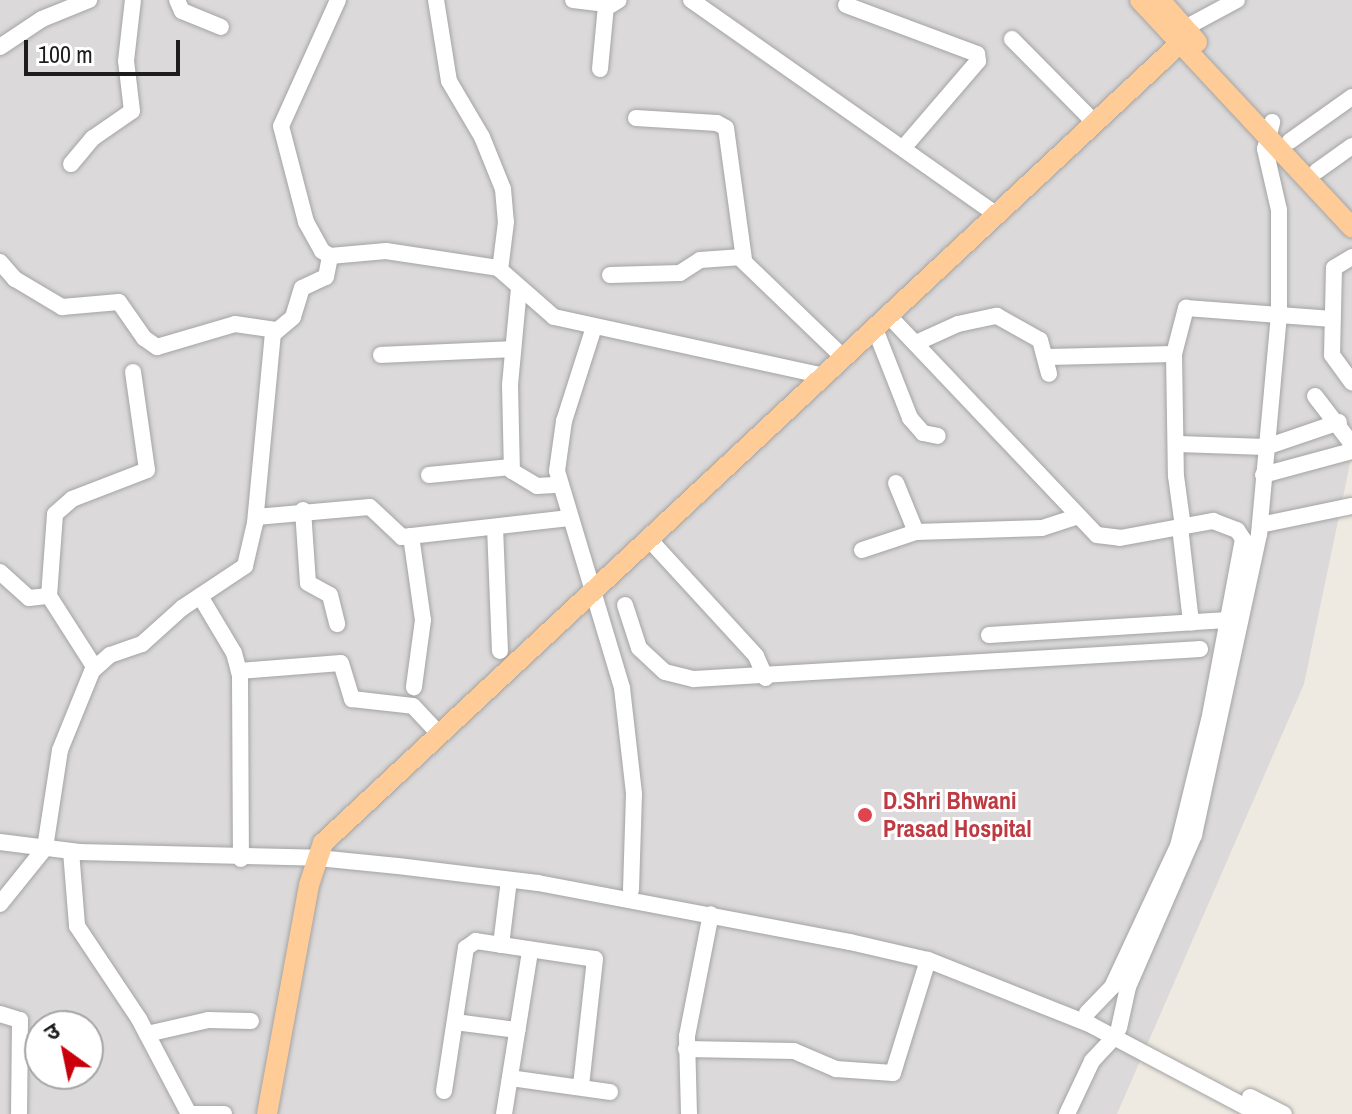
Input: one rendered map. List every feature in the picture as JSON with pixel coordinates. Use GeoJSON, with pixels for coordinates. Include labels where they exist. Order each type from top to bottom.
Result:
{"type":"FeatureCollection","features":[{"type":"Feature","properties":{"kind":"main road"},"geometry":{"type":"LineString","coordinates":[[1140,0],[1185,35]]}},
{"type":"Feature","properties":{"kind":"main road"},"geometry":{"type":"LineString","coordinates":[[1160,0],[1185,35],[1270,129],[1352,227]]}},
{"type":"Feature","properties":{"kind":"main road"},"geometry":{"type":"LineString","coordinates":[[267,1114],[323,843],[591,590],[997,215],[1185,35]]}},
{"type":"Feature","properties":{"kind":"main road"},"geometry":{"type":"LineString","coordinates":[[1270,129],[1290,141],[1352,209]]}},
{"type":"Feature","properties":{"kind":"street"},"geometry":{"type":"LineString","coordinates":[[0,47],[52,6],[89,0]]}},
{"type":"Feature","properties":{"kind":"street"},"geometry":{"type":"LineString","coordinates":[[71,164],[93,138],[132,111],[126,61],[133,0]]}},
{"type":"Feature","properties":{"kind":"street"},"geometry":{"type":"LineString","coordinates":[[177,0],[182,11],[221,27]]}},
{"type":"Feature","properties":{"kind":"street"},"geometry":{"type":"LineString","coordinates":[[330,256],[310,232],[281,126],[338,0]]}},
{"type":"Feature","properties":{"kind":"street"},"geometry":{"type":"LineString","coordinates":[[436,0],[449,81],[482,137],[503,189],[506,222],[500,270]]}},
{"type":"Feature","properties":{"kind":"street"},"geometry":{"type":"LineString","coordinates":[[573,0],[613,2],[600,69]]}},
{"type":"Feature","properties":{"kind":"street"},"geometry":{"type":"LineString","coordinates":[[691,0],[905,146],[997,215]]}},
{"type":"Feature","properties":{"kind":"street"},"geometry":{"type":"LineString","coordinates":[[1185,35],[1237,0]]}},
{"type":"Feature","properties":{"kind":"street"},"geometry":{"type":"LineString","coordinates":[[846,5],[977,54],[978,61],[905,146]]}},
{"type":"Feature","properties":{"kind":"street"},"geometry":{"type":"LineString","coordinates":[[1012,39],[1095,123]]}},
{"type":"Feature","properties":{"kind":"street"},"geometry":{"type":"LineString","coordinates":[[1290,141],[1352,97]]}},
{"type":"Feature","properties":{"kind":"street"},"geometry":{"type":"LineString","coordinates":[[636,118],[717,123],[726,128],[744,259],[844,358]]}},
{"type":"Feature","properties":{"kind":"street"},"geometry":{"type":"LineString","coordinates":[[1103,1025],[1128,987],[1194,835],[1263,475],[1279,210],[1267,163],[1270,129]]}},
{"type":"Feature","properties":{"kind":"street"},"geometry":{"type":"LineString","coordinates":[[1317,171],[1352,146]]}},
{"type":"Feature","properties":{"kind":"street"},"geometry":{"type":"LineString","coordinates":[[330,256],[386,251],[500,270],[545,313],[594,327],[824,376]]}},
{"type":"Feature","properties":{"kind":"street"},"geometry":{"type":"LineString","coordinates":[[0,262],[15,279],[62,307],[119,302],[144,338],[157,347],[235,324],[276,330],[293,317],[302,288],[326,277],[330,256]]}},
{"type":"Feature","properties":{"kind":"street"},"geometry":{"type":"LineString","coordinates":[[610,275],[680,273],[700,260],[744,259]]}},
{"type":"Feature","properties":{"kind":"street"},"geometry":{"type":"LineString","coordinates":[[1351,261],[1334,268],[1333,361],[1352,383]]}},
{"type":"Feature","properties":{"kind":"street"},"geometry":{"type":"LineString","coordinates":[[511,467],[513,349],[519,288]]}},
{"type":"Feature","properties":{"kind":"street"},"geometry":{"type":"LineString","coordinates":[[1191,622],[1176,476],[1178,444],[1174,354],[1183,309],[1333,319]]}},
{"type":"Feature","properties":{"kind":"street"},"geometry":{"type":"LineString","coordinates":[[916,343],[958,324],[997,316],[1029,331],[1045,346],[1048,366],[1174,354]]}},
{"type":"Feature","properties":{"kind":"street"},"geometry":{"type":"LineString","coordinates":[[882,322],[916,343],[1097,535],[1110,538],[1213,521],[1252,532],[1352,506]]}},
{"type":"Feature","properties":{"kind":"street"},"geometry":{"type":"LineString","coordinates":[[882,322],[910,418],[923,433],[938,436]]}},
{"type":"Feature","properties":{"kind":"street"},"geometry":{"type":"LineString","coordinates":[[594,327],[564,421],[559,485],[628,720],[634,794],[631,890]]}},
{"type":"Feature","properties":{"kind":"street"},"geometry":{"type":"LineString","coordinates":[[0,904],[45,848],[60,750],[95,668],[110,655],[142,644],[200,596],[245,566],[256,517],[276,330]]}},
{"type":"Feature","properties":{"kind":"street"},"geometry":{"type":"LineString","coordinates":[[381,355],[513,349]]}},
{"type":"Feature","properties":{"kind":"street"},"geometry":{"type":"LineString","coordinates":[[95,668],[49,596],[55,514],[72,499],[147,470],[133,372]]}},
{"type":"Feature","properties":{"kind":"street"},"geometry":{"type":"LineString","coordinates":[[1315,396],[1339,422],[1352,444]]}},
{"type":"Feature","properties":{"kind":"street"},"geometry":{"type":"LineString","coordinates":[[1178,444],[1263,446],[1339,422]]}},
{"type":"Feature","properties":{"kind":"street"},"geometry":{"type":"LineString","coordinates":[[1263,475],[1352,451]]}},
{"type":"Feature","properties":{"kind":"street"},"geometry":{"type":"LineString","coordinates":[[429,475],[511,467],[534,485],[559,485]]}},
{"type":"Feature","properties":{"kind":"street"},"geometry":{"type":"LineString","coordinates":[[896,483],[916,532]]}},
{"type":"Feature","properties":{"kind":"street"},"geometry":{"type":"LineString","coordinates":[[256,517],[303,510],[370,507],[382,514],[398,536],[568,518]]}},
{"type":"Feature","properties":{"kind":"street"},"geometry":{"type":"LineString","coordinates":[[303,510],[308,583],[330,595],[337,624]]}},
{"type":"Feature","properties":{"kind":"street"},"geometry":{"type":"LineString","coordinates":[[862,550],[916,532],[1042,528],[1078,516]]}},
{"type":"Feature","properties":{"kind":"street"},"geometry":{"type":"LineString","coordinates":[[495,527],[500,651]]}},
{"type":"Feature","properties":{"kind":"street"},"geometry":{"type":"LineString","coordinates":[[1067,1114],[1092,1061],[1112,987],[1178,846],[1228,620],[1252,532]]}},
{"type":"Feature","properties":{"kind":"street"},"geometry":{"type":"LineString","coordinates":[[411,536],[423,620],[414,687]]}},
{"type":"Feature","properties":{"kind":"street"},"geometry":{"type":"LineString","coordinates":[[648,538],[756,656],[766,678]]}},
{"type":"Feature","properties":{"kind":"street"},"geometry":{"type":"LineString","coordinates":[[0,572],[29,598],[49,596]]}},
{"type":"Feature","properties":{"kind":"street"},"geometry":{"type":"LineString","coordinates":[[200,596],[234,653],[239,671],[241,859]]}},
{"type":"Feature","properties":{"kind":"street"},"geometry":{"type":"LineString","coordinates":[[625,605],[633,640],[665,672],[694,679],[766,678],[1200,649]]}},
{"type":"Feature","properties":{"kind":"street"},"geometry":{"type":"LineString","coordinates":[[989,635],[1228,620]]}},
{"type":"Feature","properties":{"kind":"street"},"geometry":{"type":"LineString","coordinates":[[239,671],[341,663],[352,699],[413,706],[439,734]]}},
{"type":"Feature","properties":{"kind":"street"},"geometry":{"type":"LineString","coordinates":[[0,842],[71,851],[241,859],[318,858],[509,880],[711,914],[928,960],[1103,1025],[1259,1114]]}},
{"type":"Feature","properties":{"kind":"street"},"geometry":{"type":"LineString","coordinates":[[71,851],[73,917],[147,1034],[188,1114],[224,1114]]}},
{"type":"Feature","properties":{"kind":"street"},"geometry":{"type":"LineString","coordinates":[[398,866],[414,861],[538,873],[897,942],[1103,1025],[1284,1114]]}},
{"type":"Feature","properties":{"kind":"street"},"geometry":{"type":"LineString","coordinates":[[501,945],[509,880]]}},
{"type":"Feature","properties":{"kind":"street"},"geometry":{"type":"LineString","coordinates":[[689,1114],[686,1049],[711,914]]}},
{"type":"Feature","properties":{"kind":"street"},"geometry":{"type":"LineString","coordinates":[[444,1091],[468,943],[501,945],[597,962],[581,1086]]}},
{"type":"Feature","properties":{"kind":"street"},"geometry":{"type":"LineString","coordinates":[[504,1114],[530,951]]}},
{"type":"Feature","properties":{"kind":"street"},"geometry":{"type":"LineString","coordinates":[[686,1049],[794,1051],[836,1069],[893,1073],[928,960]]}},
{"type":"Feature","properties":{"kind":"street"},"geometry":{"type":"LineString","coordinates":[[0,1014],[20,1018],[19,1114]]}},
{"type":"Feature","properties":{"kind":"street"},"geometry":{"type":"LineString","coordinates":[[147,1034],[208,1020],[251,1021]]}},
{"type":"Feature","properties":{"kind":"street"},"geometry":{"type":"LineString","coordinates":[[455,1022],[517,1030]]}},
{"type":"Feature","properties":{"kind":"street"},"geometry":{"type":"LineString","coordinates":[[510,1078],[610,1092]]}},
{"type":"Feature","properties":{"kind":"shaded area"},"geometry":{"type":"Polygon","coordinates":[[[0,0],[1352,0],[1352,454],[1304,684],[1117,1114],[0,1114],[0,0]]]}},
{"type":"Feature","properties":{"kind":"place","name":"D.Shri Bhwani Prasad Hospital"},"geometry":{"type":"Point","coordinates":[865,815]}}]}
